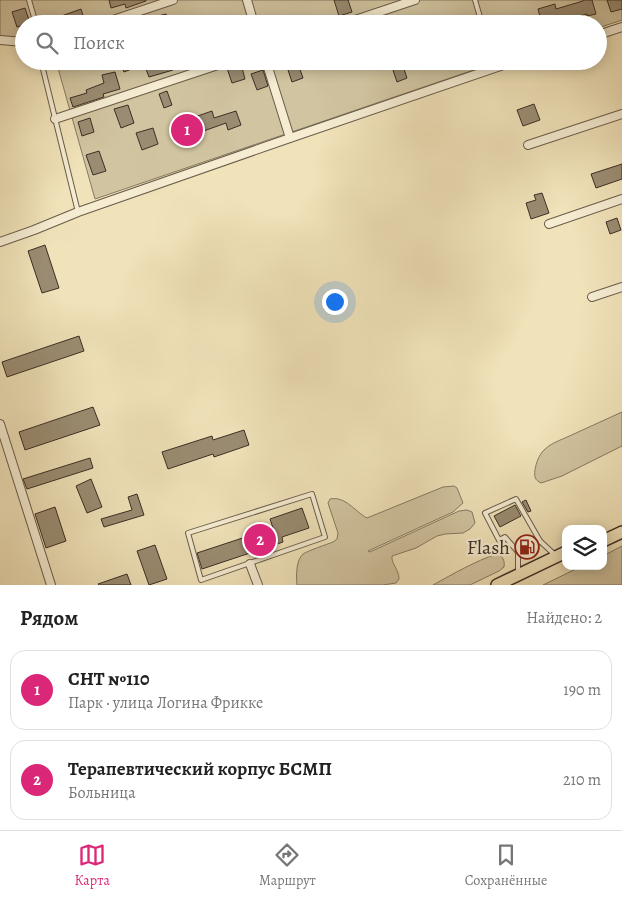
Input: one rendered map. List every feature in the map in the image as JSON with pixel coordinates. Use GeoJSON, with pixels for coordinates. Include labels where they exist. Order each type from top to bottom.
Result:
{"type":"FeatureCollection","features":[{"type":"Feature","properties":{"kind":"main road"},"geometry":{"type":"LineString","coordinates":[[607,533],[622,527]]}},
{"type":"Feature","properties":{"kind":"main road"},"geometry":{"type":"LineString","coordinates":[[607,538],[622,527]]}},
{"type":"Feature","properties":{"kind":"main road"},"geometry":{"type":"LineString","coordinates":[[497,585],[515,580],[562,556]]}},
{"type":"Feature","properties":{"kind":"street"},"geometry":{"type":"LineString","coordinates":[[129,15],[173,0]]}},
{"type":"Feature","properties":{"kind":"street"},"geometry":{"type":"LineString","coordinates":[[247,0],[251,15]]}},
{"type":"Feature","properties":{"kind":"street"},"geometry":{"type":"LineString","coordinates":[[370,15],[415,0]]}},
{"type":"Feature","properties":{"kind":"street"},"geometry":{"type":"LineString","coordinates":[[607,32],[622,27]]}},
{"type":"Feature","properties":{"kind":"street"},"geometry":{"type":"LineString","coordinates":[[0,40],[15,41]]}},
{"type":"Feature","properties":{"kind":"street"},"geometry":{"type":"LineString","coordinates":[[55,119],[203,70]]}},
{"type":"Feature","properties":{"kind":"street"},"geometry":{"type":"LineString","coordinates":[[269,70],[290,138]]}},
{"type":"Feature","properties":{"kind":"street"},"geometry":{"type":"LineString","coordinates":[[0,242],[78,212],[478,70]]}},
{"type":"Feature","properties":{"kind":"street"},"geometry":{"type":"LineString","coordinates":[[528,145],[622,114]]}},
{"type":"Feature","properties":{"kind":"street"},"geometry":{"type":"LineString","coordinates":[[549,224],[622,200]]}},
{"type":"Feature","properties":{"kind":"street"},"geometry":{"type":"LineString","coordinates":[[592,297],[622,287]]}},
{"type":"Feature","properties":{"kind":"street"},"geometry":{"type":"LineString","coordinates":[[0,424],[51,585]]}},
{"type":"Feature","properties":{"kind":"street"},"geometry":{"type":"LineString","coordinates":[[250,564],[258,585]]}},
{"type":"Feature","properties":{"kind":"lane"},"geometry":{"type":"LineString","coordinates":[[29,0],[33,15]]}},
{"type":"Feature","properties":{"kind":"lane"},"geometry":{"type":"LineString","coordinates":[[475,0],[479,15]]}},
{"type":"Feature","properties":{"kind":"lane"},"geometry":{"type":"LineString","coordinates":[[43,70],[78,212]]}},
{"type":"Feature","properties":{"kind":"lane"},"geometry":{"type":"LineString","coordinates":[[312,494],[325,537],[250,564],[201,580],[188,533],[312,494]]}},
{"type":"Feature","properties":{"kind":"lane"},"geometry":{"type":"LineString","coordinates":[[515,580],[518,552],[505,537],[499,540],[485,513],[516,499],[540,541],[562,555]]}},
{"type":"Feature","properties":{"kind":"lane"},"geometry":{"type":"LineString","coordinates":[[518,552],[540,541]]}},
{"type":"Feature","properties":{"kind":"shaded area"},"geometry":{"type":"Polygon","coordinates":[[[0,0],[622,0],[622,20],[607,25],[607,15],[15,15],[15,42],[0,39],[0,0]]]}},
{"type":"Feature","properties":{"kind":"shaded area"},"geometry":{"type":"Polygon","coordinates":[[[59,70],[474,70],[95,199],[59,70]]]}},
{"type":"Feature","properties":{"kind":"shaded area"},"geometry":{"type":"Polygon","coordinates":[[[622,412],[622,446],[562,476],[541,483],[536,479],[537,462],[541,454],[551,444],[622,412]]]}},
{"type":"Feature","properties":{"kind":"shaded area"},"geometry":{"type":"Polygon","coordinates":[[[454,486],[457,488],[463,503],[453,512],[368,551],[370,552],[459,511],[467,510],[472,512],[475,523],[463,533],[437,536],[416,548],[392,556],[399,575],[396,583],[383,585],[297,585],[298,564],[303,554],[337,539],[338,533],[328,503],[330,499],[345,502],[367,518],[443,487],[454,486]]]}},
{"type":"Feature","properties":{"kind":"shaded area"},"geometry":{"type":"Polygon","coordinates":[[[622,546],[622,585],[543,585],[574,570],[607,570],[607,554],[622,546]]]}},
{"type":"Feature","properties":{"kind":"shaded area"},"geometry":{"type":"Polygon","coordinates":[[[497,554],[502,557],[504,563],[504,567],[499,571],[470,585],[433,585],[472,564],[497,554]]]}},
{"type":"Feature","properties":{"kind":"building"},"geometry":{"type":"Polygon","coordinates":[[[109,0],[146,1],[126,8],[125,4],[111,8],[109,0]]]}},
{"type":"Feature","properties":{"kind":"building"},"geometry":{"type":"Polygon","coordinates":[[[334,0],[348,0],[352,12],[339,15],[334,0]]]}},
{"type":"Feature","properties":{"kind":"building"},"geometry":{"type":"Polygon","coordinates":[[[592,0],[596,14],[540,15],[538,9],[555,4],[556,9],[592,0]]]}},
{"type":"Feature","properties":{"kind":"building"},"geometry":{"type":"Polygon","coordinates":[[[607,0],[622,0],[622,9],[611,12],[607,0]]]}},
{"type":"Feature","properties":{"kind":"building"},"geometry":{"type":"Polygon","coordinates":[[[25,8],[27,15],[15,15],[15,21],[12,12],[25,8]]]}},
{"type":"Feature","properties":{"kind":"building"},"geometry":{"type":"Polygon","coordinates":[[[81,9],[83,15],[64,15],[81,9]]]}},
{"type":"Feature","properties":{"kind":"building"},"geometry":{"type":"Polygon","coordinates":[[[146,70],[173,70],[149,77],[146,70]]]}},
{"type":"Feature","properties":{"kind":"building"},"geometry":{"type":"Polygon","coordinates":[[[228,70],[243,70],[245,79],[232,83],[228,70]]]}},
{"type":"Feature","properties":{"kind":"building"},"geometry":{"type":"Polygon","coordinates":[[[263,70],[268,86],[257,90],[251,74],[263,70]]]}},
{"type":"Feature","properties":{"kind":"building"},"geometry":{"type":"Polygon","coordinates":[[[288,70],[300,70],[303,78],[292,82],[288,70]]]}},
{"type":"Feature","properties":{"kind":"building"},"geometry":{"type":"Polygon","coordinates":[[[393,70],[404,70],[407,78],[397,82],[393,70]]]}},
{"type":"Feature","properties":{"kind":"building"},"geometry":{"type":"Polygon","coordinates":[[[115,72],[120,89],[103,94],[104,97],[73,107],[70,98],[87,93],[86,90],[104,83],[102,75],[115,72]]]}},
{"type":"Feature","properties":{"kind":"building"},"geometry":{"type":"Polygon","coordinates":[[[167,91],[172,105],[164,108],[159,94],[167,91]]]}},
{"type":"Feature","properties":{"kind":"building"},"geometry":{"type":"Polygon","coordinates":[[[534,104],[540,120],[523,126],[517,110],[534,104]]]}},
{"type":"Feature","properties":{"kind":"building"},"geometry":{"type":"Polygon","coordinates":[[[128,105],[134,123],[121,128],[114,109],[128,105]]]}},
{"type":"Feature","properties":{"kind":"building"},"geometry":{"type":"Polygon","coordinates":[[[212,111],[214,118],[236,111],[241,125],[228,130],[226,123],[198,133],[195,123],[177,128],[178,118],[188,115],[189,119],[212,111]]]}},
{"type":"Feature","properties":{"kind":"building"},"geometry":{"type":"Polygon","coordinates":[[[90,118],[94,132],[82,136],[78,122],[90,118]]]}},
{"type":"Feature","properties":{"kind":"building"},"geometry":{"type":"Polygon","coordinates":[[[153,128],[158,144],[142,150],[136,133],[153,128]]]}},
{"type":"Feature","properties":{"kind":"building"},"geometry":{"type":"Polygon","coordinates":[[[99,151],[106,171],[93,175],[86,155],[99,151]]]}},
{"type":"Feature","properties":{"kind":"building"},"geometry":{"type":"Polygon","coordinates":[[[622,164],[622,179],[596,188],[591,174],[622,164]]]}},
{"type":"Feature","properties":{"kind":"building"},"geometry":{"type":"Polygon","coordinates":[[[542,193],[549,213],[531,219],[526,203],[536,200],[534,195],[542,193]]]}},
{"type":"Feature","properties":{"kind":"building"},"geometry":{"type":"Polygon","coordinates":[[[617,218],[621,230],[610,234],[606,222],[617,218]]]}},
{"type":"Feature","properties":{"kind":"building"},"geometry":{"type":"Polygon","coordinates":[[[45,245],[59,288],[42,293],[28,251],[45,245]]]}},
{"type":"Feature","properties":{"kind":"building"},"geometry":{"type":"Polygon","coordinates":[[[79,336],[84,351],[7,377],[2,362],[79,336]]]}},
{"type":"Feature","properties":{"kind":"building"},"geometry":{"type":"Polygon","coordinates":[[[93,407],[100,425],[25,450],[19,432],[93,407]]]}},
{"type":"Feature","properties":{"kind":"building"},"geometry":{"type":"Polygon","coordinates":[[[244,430],[249,445],[214,457],[213,454],[168,469],[162,452],[212,436],[213,440],[244,430]]]}},
{"type":"Feature","properties":{"kind":"building"},"geometry":{"type":"Polygon","coordinates":[[[90,458],[93,468],[27,489],[23,479],[90,458]]]}},
{"type":"Feature","properties":{"kind":"building"},"geometry":{"type":"Polygon","coordinates":[[[91,479],[102,507],[87,513],[76,486],[91,479]]]}},
{"type":"Feature","properties":{"kind":"building"},"geometry":{"type":"Polygon","coordinates":[[[137,494],[144,515],[104,527],[101,519],[132,510],[128,497],[137,494]]]}},
{"type":"Feature","properties":{"kind":"building"},"geometry":{"type":"Polygon","coordinates":[[[526,500],[531,511],[528,512],[522,502],[526,500]]]}},
{"type":"Feature","properties":{"kind":"building"},"geometry":{"type":"Polygon","coordinates":[[[515,505],[521,516],[500,527],[494,516],[515,505]]]}},
{"type":"Feature","properties":{"kind":"building"},"geometry":{"type":"Polygon","coordinates":[[[55,507],[66,541],[46,548],[35,514],[55,507]]]}},
{"type":"Feature","properties":{"kind":"building"},"geometry":{"type":"Polygon","coordinates":[[[302,508],[309,528],[282,537],[283,542],[202,569],[197,553],[273,528],[270,519],[302,508]]]}},
{"type":"Feature","properties":{"kind":"building"},"geometry":{"type":"Polygon","coordinates":[[[155,545],[167,579],[149,585],[137,551],[155,545]]]}},
{"type":"Feature","properties":{"kind":"building"},"geometry":{"type":"Polygon","coordinates":[[[127,574],[131,585],[98,584],[127,574]]]}},
{"type":"Feature","properties":{"kind":"place","name":"СНТ №110"},"geometry":{"type":"Point","coordinates":[187,130]}},
{"type":"Feature","properties":{"kind":"place","name":"Терапевтический корпус БСМП"},"geometry":{"type":"Point","coordinates":[260,540]}},
{"type":"Feature","properties":{"kind":"place","name":"Flash"},"geometry":{"type":"Point","coordinates":[527,547]}}]}
